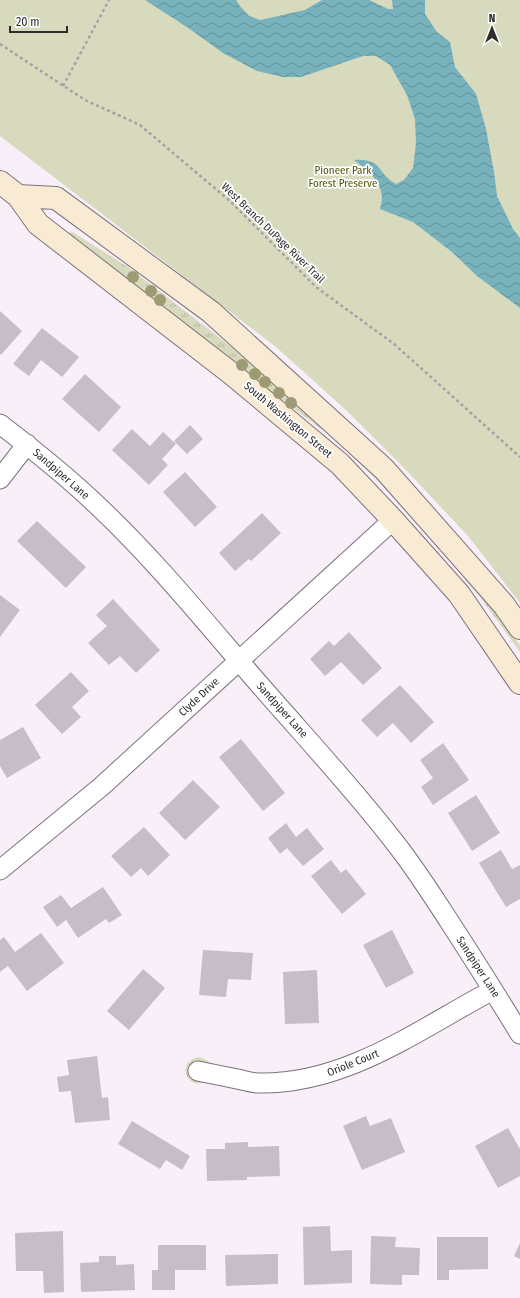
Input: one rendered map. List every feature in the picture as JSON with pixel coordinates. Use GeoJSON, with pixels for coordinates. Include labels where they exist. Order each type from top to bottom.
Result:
{"type":"FeatureCollection","features":[{"type":"Feature","properties":{"kind":"main road","name":"South Washington Street"},"geometry":{"type":"LineString","coordinates":[[0,182],[18,196],[38,224],[238,378],[340,464],[393,520],[459,594],[520,683]]}},
{"type":"Feature","properties":{"kind":"main road"},"geometry":{"type":"LineString","coordinates":[[18,196],[56,198],[211,312],[384,468],[504,604],[520,628]]}},
{"type":"Feature","properties":{"kind":"street","name":"Sandpiper Lane"},"geometry":{"type":"LineString","coordinates":[[0,424],[27,444],[88,497],[124,531],[165,575],[217,637],[359,796],[398,845],[425,884],[494,990],[520,1034]]}},
{"type":"Feature","properties":{"kind":"street"},"geometry":{"type":"LineString","coordinates":[[0,479],[27,444]]}},
{"type":"Feature","properties":{"kind":"street","name":"Clyde Drive"},"geometry":{"type":"LineString","coordinates":[[0,870],[102,786],[393,520]]}},
{"type":"Feature","properties":{"kind":"street","name":"Oriole Court"},"geometry":{"type":"LineString","coordinates":[[198,1071],[256,1083],[311,1078],[351,1065],[410,1038],[494,990]]}},
{"type":"Feature","properties":{"kind":"path"},"geometry":{"type":"LineString","coordinates":[[63,86],[109,0]]}},
{"type":"Feature","properties":{"kind":"path","name":"West Branch DuPage River Trail"},"geometry":{"type":"LineString","coordinates":[[0,44],[86,100],[140,125],[230,201],[316,287],[394,344],[520,457]]}},
{"type":"Feature","properties":{"kind":"green space","name":"Pioneer Park Forest Preserve"},"geometry":{"type":"Polygon","coordinates":[[[0,0],[520,0],[520,603],[468,536],[406,470],[347,411],[276,347],[0,136],[0,0]]]}},
{"type":"Feature","properties":{"kind":"green space"},"geometry":{"type":"Polygon","coordinates":[[[71,231],[128,267],[259,368],[353,450],[482,593],[520,645],[520,652],[480,597],[448,559],[377,480],[332,437],[67,235],[71,231]]]}},
{"type":"Feature","properties":{"kind":"green space"},"geometry":{"type":"Polygon","coordinates":[[[199,1057],[207,1060],[211,1064],[207,1081],[200,1083],[189,1079],[186,1075],[185,1069],[187,1064],[199,1057]]]}},
{"type":"Feature","properties":{"kind":"water"},"geometry":{"type":"Polygon","coordinates":[[[145,0],[236,0],[249,16],[260,20],[305,10],[322,0],[369,0],[388,9],[393,9],[392,0],[425,0],[425,14],[437,32],[450,42],[455,67],[476,94],[486,129],[497,196],[513,229],[520,238],[520,308],[477,276],[452,252],[413,222],[380,209],[382,197],[379,185],[363,167],[354,160],[363,160],[375,164],[390,180],[396,184],[404,180],[413,168],[416,143],[415,119],[407,95],[390,65],[376,56],[363,56],[301,77],[283,77],[257,71],[223,53],[187,27],[145,0]]]}},
{"type":"Feature","properties":{"kind":"building"},"geometry":{"type":"Polygon","coordinates":[[[0,311],[22,331],[1,355],[0,354],[0,311]]]}},
{"type":"Feature","properties":{"kind":"building"},"geometry":{"type":"Polygon","coordinates":[[[42,328],[79,357],[62,377],[41,360],[29,376],[13,364],[42,328]]]}},
{"type":"Feature","properties":{"kind":"building"},"geometry":{"type":"Polygon","coordinates":[[[85,374],[121,407],[99,432],[62,399],[85,374]]]}},
{"type":"Feature","properties":{"kind":"building"},"geometry":{"type":"Polygon","coordinates":[[[190,425],[203,439],[187,454],[174,441],[190,425]]]}},
{"type":"Feature","properties":{"kind":"building"},"geometry":{"type":"Polygon","coordinates":[[[132,429],[150,446],[163,432],[176,444],[162,459],[168,465],[149,485],[112,450],[132,429]]]}},
{"type":"Feature","properties":{"kind":"building"},"geometry":{"type":"Polygon","coordinates":[[[185,472],[217,507],[195,527],[163,492],[185,472]]]}},
{"type":"Feature","properties":{"kind":"building"},"geometry":{"type":"Polygon","coordinates":[[[262,513],[281,533],[251,561],[249,559],[235,571],[219,553],[262,513]]]}},
{"type":"Feature","properties":{"kind":"building"},"geometry":{"type":"Polygon","coordinates":[[[37,521],[86,567],[66,588],[17,541],[37,521]]]}},
{"type":"Feature","properties":{"kind":"building"},"geometry":{"type":"Polygon","coordinates":[[[0,595],[20,610],[0,637],[0,595]]]}},
{"type":"Feature","properties":{"kind":"building"},"geometry":{"type":"Polygon","coordinates":[[[113,599],[160,650],[136,673],[120,656],[109,665],[88,643],[107,626],[96,615],[113,599]]]}},
{"type":"Feature","properties":{"kind":"building"},"geometry":{"type":"Polygon","coordinates":[[[349,632],[382,668],[363,685],[341,662],[325,676],[310,659],[329,641],[334,646],[349,632]]]}},
{"type":"Feature","properties":{"kind":"building"},"geometry":{"type":"Polygon","coordinates":[[[71,672],[89,691],[72,707],[81,717],[62,734],[35,705],[71,672]]]}},
{"type":"Feature","properties":{"kind":"building"},"geometry":{"type":"Polygon","coordinates":[[[400,685],[434,722],[411,743],[393,723],[377,737],[361,720],[400,685]]]}},
{"type":"Feature","properties":{"kind":"building"},"geometry":{"type":"Polygon","coordinates":[[[23,727],[41,758],[7,778],[0,766],[0,740],[23,727]]]}},
{"type":"Feature","properties":{"kind":"building"},"geometry":{"type":"Polygon","coordinates":[[[241,739],[285,793],[263,811],[219,757],[241,739]]]}},
{"type":"Feature","properties":{"kind":"building"},"geometry":{"type":"Polygon","coordinates":[[[443,743],[469,780],[433,805],[421,787],[433,778],[420,760],[443,743]]]}},
{"type":"Feature","properties":{"kind":"building"},"geometry":{"type":"Polygon","coordinates":[[[193,780],[220,807],[185,840],[159,813],[193,780]]]}},
{"type":"Feature","properties":{"kind":"building"},"geometry":{"type":"Polygon","coordinates":[[[476,795],[500,833],[472,851],[448,813],[476,795]]]}},
{"type":"Feature","properties":{"kind":"building"},"geometry":{"type":"Polygon","coordinates":[[[286,823],[296,837],[307,828],[324,849],[303,866],[287,848],[280,854],[268,838],[286,823]]]}},
{"type":"Feature","properties":{"kind":"building"},"geometry":{"type":"Polygon","coordinates":[[[144,827],[170,855],[148,876],[141,868],[131,877],[111,856],[144,827]]]}},
{"type":"Feature","properties":{"kind":"building"},"geometry":{"type":"Polygon","coordinates":[[[501,850],[512,869],[520,865],[520,899],[506,907],[479,863],[501,850]]]}},
{"type":"Feature","properties":{"kind":"building"},"geometry":{"type":"Polygon","coordinates":[[[331,860],[341,873],[346,869],[366,894],[342,914],[311,876],[331,860]]]}},
{"type":"Feature","properties":{"kind":"building"},"geometry":{"type":"Polygon","coordinates":[[[103,887],[122,915],[109,923],[106,919],[78,938],[66,920],[57,927],[43,907],[61,895],[71,908],[103,887]]]}},
{"type":"Feature","properties":{"kind":"building"},"geometry":{"type":"Polygon","coordinates":[[[392,930],[414,973],[386,988],[363,945],[392,930]]]}},
{"type":"Feature","properties":{"kind":"building"},"geometry":{"type":"Polygon","coordinates":[[[41,933],[64,963],[27,991],[8,966],[0,972],[0,940],[4,937],[15,952],[41,933]]]}},
{"type":"Feature","properties":{"kind":"building"},"geometry":{"type":"Polygon","coordinates":[[[203,950],[253,953],[251,980],[228,979],[226,997],[199,995],[203,950]]]}},
{"type":"Feature","properties":{"kind":"building"},"geometry":{"type":"Polygon","coordinates":[[[143,969],[165,988],[129,1030],[107,1011],[143,969]]]}},
{"type":"Feature","properties":{"kind":"building"},"geometry":{"type":"Polygon","coordinates":[[[317,970],[319,1023],[285,1024],[283,972],[317,970]]]}},
{"type":"Feature","properties":{"kind":"building"},"geometry":{"type":"Polygon","coordinates":[[[97,1056],[102,1098],[108,1097],[110,1120],[75,1123],[71,1091],[59,1092],[57,1077],[69,1075],[67,1060],[97,1056]]]}},
{"type":"Feature","properties":{"kind":"building"},"geometry":{"type":"Polygon","coordinates":[[[366,1116],[370,1126],[391,1118],[405,1152],[362,1170],[343,1126],[366,1116]]]}},
{"type":"Feature","properties":{"kind":"building"},"geometry":{"type":"Polygon","coordinates":[[[132,1121],[190,1156],[182,1170],[166,1160],[160,1169],[118,1144],[132,1121]]]}},
{"type":"Feature","properties":{"kind":"building"},"geometry":{"type":"Polygon","coordinates":[[[508,1128],[520,1149],[520,1176],[498,1188],[475,1146],[508,1128]]]}},
{"type":"Feature","properties":{"kind":"building"},"geometry":{"type":"Polygon","coordinates":[[[248,1142],[248,1147],[279,1146],[280,1176],[247,1177],[247,1180],[207,1181],[206,1149],[225,1149],[225,1143],[248,1142]]]}},
{"type":"Feature","properties":{"kind":"building"},"geometry":{"type":"Polygon","coordinates":[[[330,1226],[331,1251],[352,1250],[352,1283],[304,1285],[303,1227],[330,1226]]]}},
{"type":"Feature","properties":{"kind":"building"},"geometry":{"type":"Polygon","coordinates":[[[63,1231],[64,1292],[44,1293],[43,1271],[16,1271],[15,1233],[63,1231]]]}},
{"type":"Feature","properties":{"kind":"building"},"geometry":{"type":"Polygon","coordinates":[[[371,1236],[396,1237],[395,1247],[420,1248],[419,1275],[402,1275],[402,1285],[370,1284],[371,1236]]]}},
{"type":"Feature","properties":{"kind":"building"},"geometry":{"type":"Polygon","coordinates":[[[437,1237],[488,1237],[488,1269],[449,1270],[449,1280],[437,1280],[437,1237]]]}},
{"type":"Feature","properties":{"kind":"building"},"geometry":{"type":"Polygon","coordinates":[[[520,1243],[520,1259],[514,1256],[520,1243]]]}},
{"type":"Feature","properties":{"kind":"building"},"geometry":{"type":"Polygon","coordinates":[[[158,1245],[206,1245],[206,1270],[175,1270],[175,1290],[152,1290],[152,1270],[158,1270],[158,1245]]]}},
{"type":"Feature","properties":{"kind":"building"},"geometry":{"type":"Polygon","coordinates":[[[278,1254],[278,1284],[226,1286],[225,1255],[278,1254]]]}},
{"type":"Feature","properties":{"kind":"building"},"geometry":{"type":"Polygon","coordinates":[[[99,1256],[116,1256],[116,1265],[134,1264],[135,1290],[81,1292],[80,1263],[99,1262],[99,1256]]]}}]}
